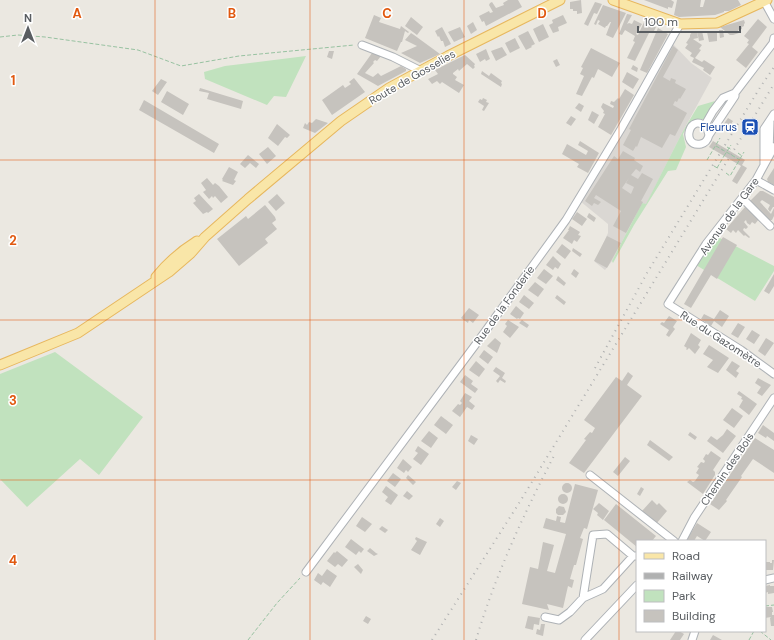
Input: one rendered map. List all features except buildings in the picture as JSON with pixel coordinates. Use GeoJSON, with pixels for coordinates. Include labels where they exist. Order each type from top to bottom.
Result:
{"type":"FeatureCollection","features":[{"type":"Feature","properties":{"kind":"main road","name":"Route de Gosselies"},"geometry":{"type":"LineString","coordinates":[[0,365],[78,333],[153,281],[169,272],[191,253],[205,237],[248,199],[341,121],[389,88],[560,0]]}},
{"type":"Feature","properties":{"kind":"main road"},"geometry":{"type":"LineString","coordinates":[[612,0],[680,24],[717,23],[765,1]]}},
{"type":"Feature","properties":{"kind":"street"},"geometry":{"type":"LineString","coordinates":[[765,1],[774,19]]}},
{"type":"Feature","properties":{"kind":"street","name":"Rue de la Fonderie"},"geometry":{"type":"LineString","coordinates":[[306,572],[476,344],[566,220],[621,129],[680,24]]}},
{"type":"Feature","properties":{"kind":"street"},"geometry":{"type":"LineString","coordinates":[[709,135],[709,131],[705,125],[698,124],[692,126],[689,132],[690,138],[694,143],[701,144],[707,141],[709,135],[735,96],[735,93],[773,43],[774,38]]}},
{"type":"Feature","properties":{"kind":"street"},"geometry":{"type":"LineString","coordinates":[[362,45],[393,57],[421,71]]}},
{"type":"Feature","properties":{"kind":"street"},"geometry":{"type":"LineString","coordinates":[[705,125],[713,110],[723,98],[735,93]]}},
{"type":"Feature","properties":{"kind":"street"},"geometry":{"type":"LineString","coordinates":[[764,166],[764,129],[774,114]]}},
{"type":"Feature","properties":{"kind":"street"},"geometry":{"type":"LineString","coordinates":[[769,156],[770,121]]}},
{"type":"Feature","properties":{"kind":"street","name":"Avenue de la Gare"},"geometry":{"type":"LineString","coordinates":[[668,304],[706,244],[756,180],[774,147]]}},
{"type":"Feature","properties":{"kind":"street"},"geometry":{"type":"LineString","coordinates":[[756,180],[774,190]]}},
{"type":"Feature","properties":{"kind":"street"},"geometry":{"type":"LineString","coordinates":[[742,198],[770,226]]}},
{"type":"Feature","properties":{"kind":"street","name":"Rue du Gazomètre"},"geometry":{"type":"LineString","coordinates":[[668,304],[741,350],[774,374]]}},
{"type":"Feature","properties":{"kind":"street","name":"Chemin des Bois"},"geometry":{"type":"LineString","coordinates":[[683,540],[694,518],[774,398]]}},
{"type":"Feature","properties":{"kind":"street"},"geometry":{"type":"LineString","coordinates":[[590,475],[673,540]]}},
{"type":"Feature","properties":{"kind":"street"},"geometry":{"type":"LineString","coordinates":[[545,617],[559,620],[570,612],[583,598],[603,589],[635,556],[607,534],[593,535],[583,598]]}},
{"type":"Feature","properties":{"kind":"street"},"geometry":{"type":"LineString","coordinates":[[585,640],[636,586]]}},
{"type":"Feature","properties":{"kind":"path"},"geometry":{"type":"LineString","coordinates":[[0,37],[18,35],[45,37],[138,50],[181,66],[239,56],[362,45]]}},
{"type":"Feature","properties":{"kind":"path"},"geometry":{"type":"LineString","coordinates":[[707,160],[720,138]]}},
{"type":"Feature","properties":{"kind":"path"},"geometry":{"type":"LineString","coordinates":[[717,168],[726,152],[731,145],[728,147],[732,150]]}},
{"type":"Feature","properties":{"kind":"path"},"geometry":{"type":"LineString","coordinates":[[716,146],[740,160]]}},
{"type":"Feature","properties":{"kind":"path"},"geometry":{"type":"LineString","coordinates":[[726,173],[730,176],[740,160],[744,152],[742,156],[738,153]]}},
{"type":"Feature","properties":{"kind":"path"},"geometry":{"type":"LineString","coordinates":[[714,166],[719,169]]}},
{"type":"Feature","properties":{"kind":"path"},"geometry":{"type":"LineString","coordinates":[[248,640],[306,572]]}},
{"type":"Feature","properties":{"kind":"path"},"geometry":{"type":"LineString","coordinates":[[761,632],[771,640]]}},
{"type":"Feature","properties":{"kind":"shaded area"},"geometry":{"type":"Polygon","coordinates":[[[672,43],[691,63],[712,78],[683,131],[646,205],[642,203],[612,261],[605,270],[595,262],[608,233],[608,224],[580,201],[672,43]]]}},
{"type":"Feature","properties":{"kind":"green space"},"geometry":{"type":"Polygon","coordinates":[[[306,56],[286,97],[274,96],[267,105],[205,79],[204,72],[225,66],[306,56]]]}},
{"type":"Feature","properties":{"kind":"green space"},"geometry":{"type":"Polygon","coordinates":[[[715,101],[704,119],[691,123],[687,127],[683,134],[686,147],[676,170],[668,171],[634,225],[613,263],[612,261],[642,203],[646,204],[683,131],[698,106],[715,101]]]}},
{"type":"Feature","properties":{"kind":"green space"},"geometry":{"type":"Polygon","coordinates":[[[716,236],[774,266],[774,271],[755,301],[696,265],[716,236]]]}},
{"type":"Feature","properties":{"kind":"green space"},"geometry":{"type":"Polygon","coordinates":[[[55,352],[143,417],[99,475],[80,459],[27,507],[0,479],[0,374],[55,352]]]}},
{"type":"Feature","properties":{"kind":"railway"},"geometry":{"type":"LineString","coordinates":[[595,368],[647,273],[774,67]]}},
{"type":"Feature","properties":{"kind":"railway"},"geometry":{"type":"LineString","coordinates":[[432,640],[521,500],[774,84]]}},
{"type":"Feature","properties":{"kind":"railway"},"geometry":{"type":"LineString","coordinates":[[476,640],[492,592],[511,545],[555,454]]}},
{"type":"Feature","properties":{"kind":"place","name":"Fleurus"},"geometry":{"type":"Point","coordinates":[750,127]}}]}
